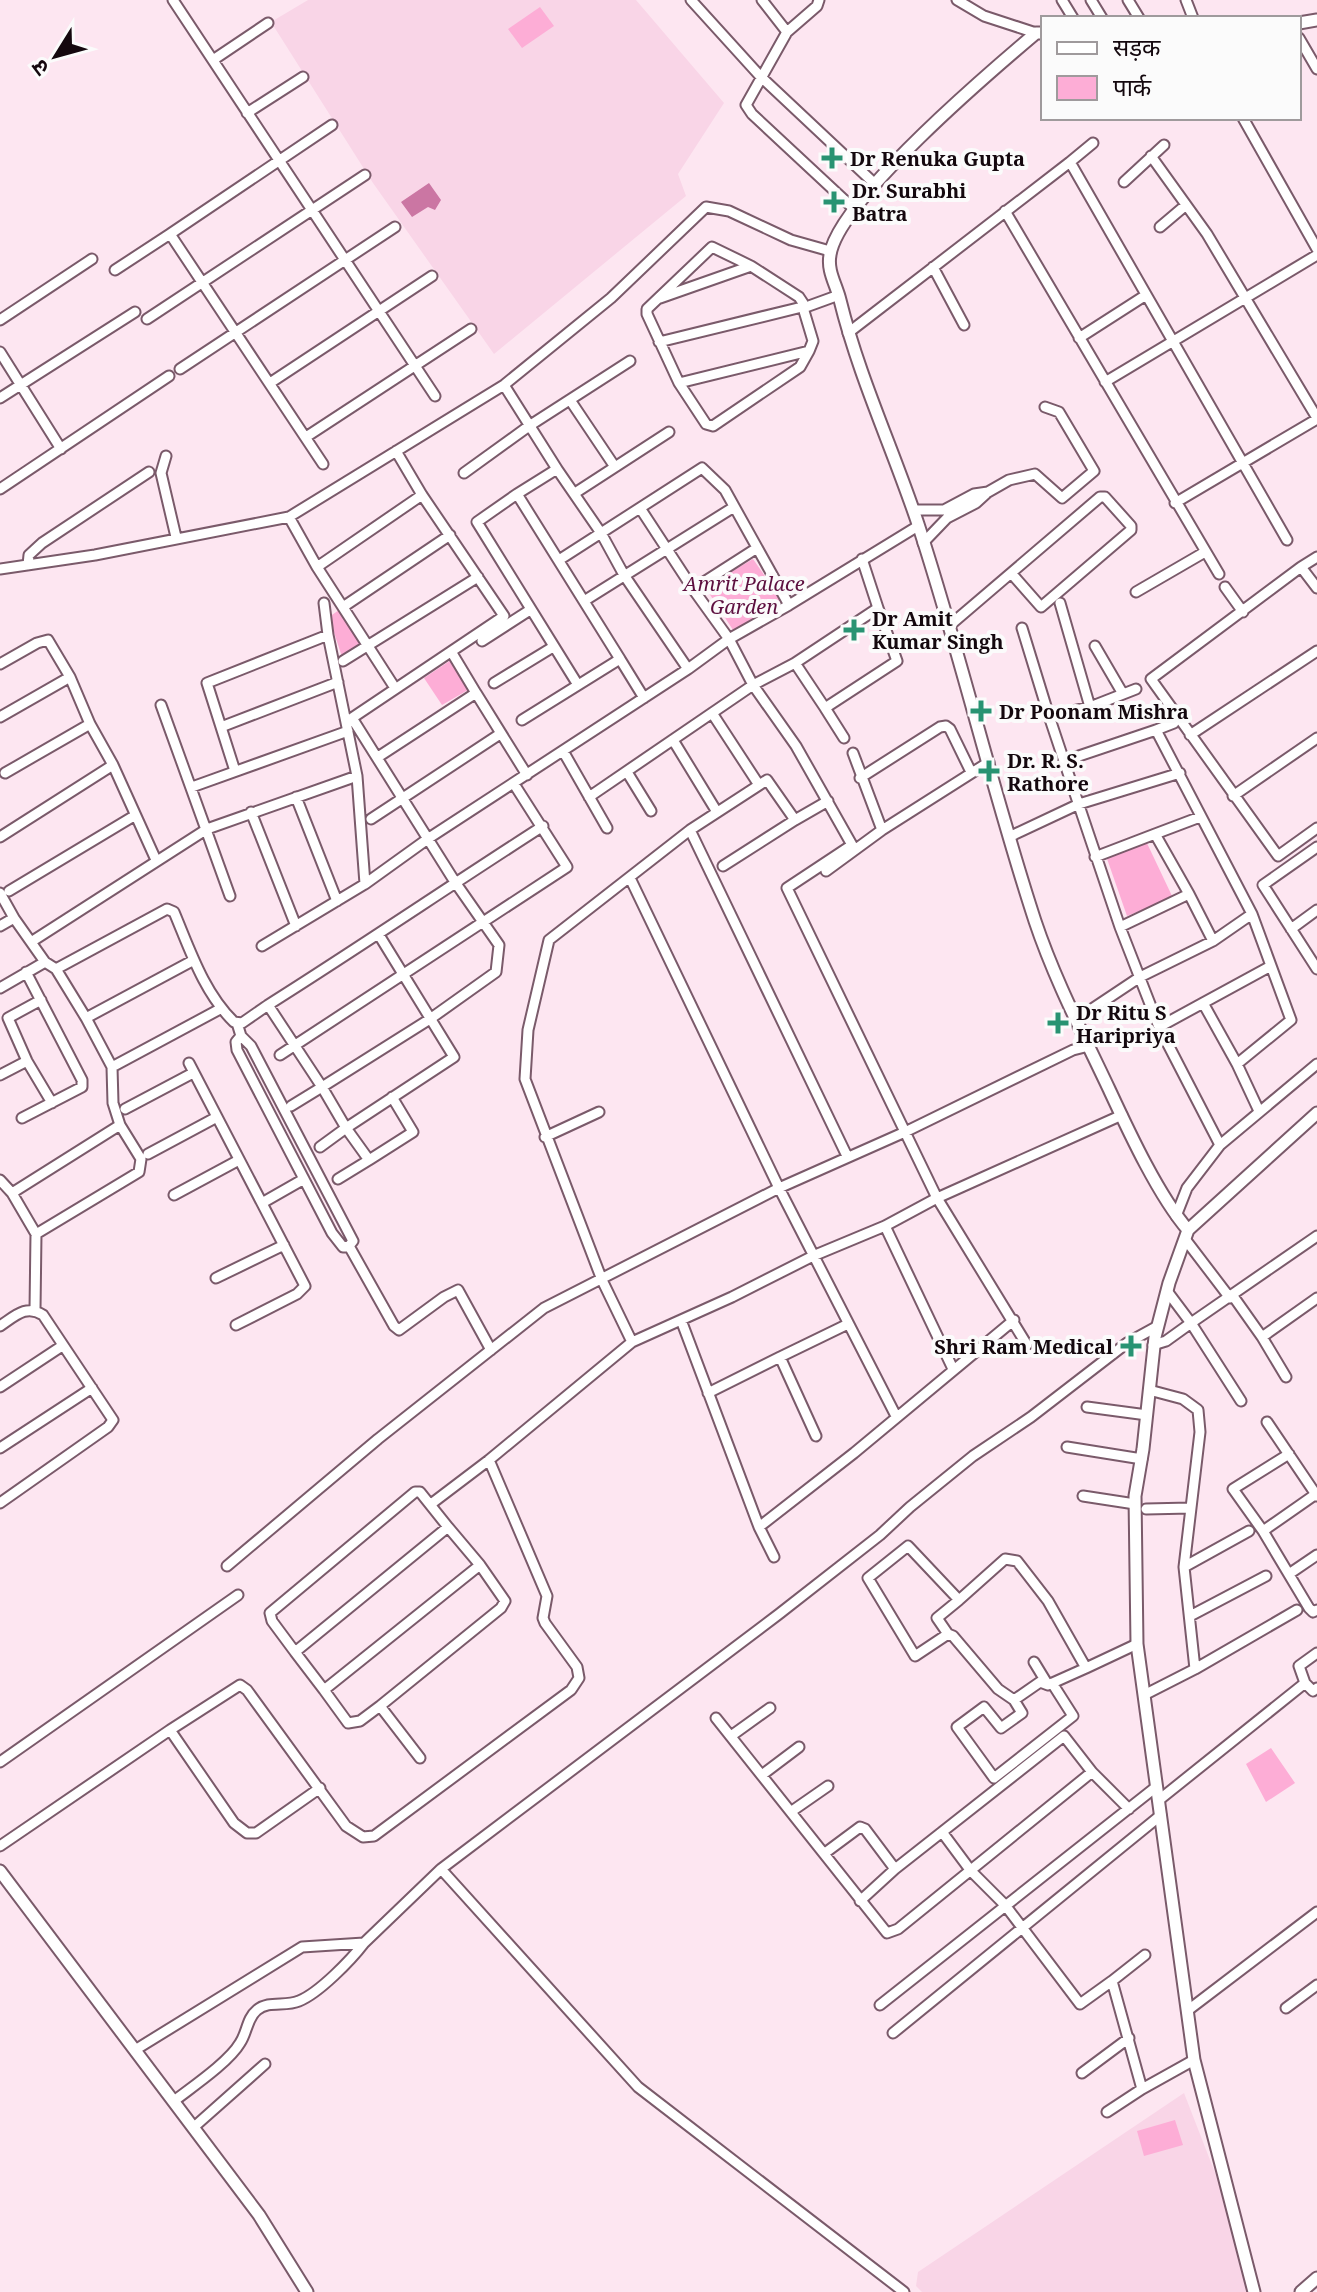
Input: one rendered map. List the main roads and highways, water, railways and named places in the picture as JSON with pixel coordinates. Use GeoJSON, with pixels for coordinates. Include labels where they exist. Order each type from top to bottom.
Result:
{"type":"FeatureCollection","features":[{"type":"Feature","properties":{"kind":"place","name":"Dr Renuka Gupta"},"geometry":{"type":"Point","coordinates":[832,158]}},
{"type":"Feature","properties":{"kind":"place","name":"Dr. Surabhi Batra"},"geometry":{"type":"Point","coordinates":[834,202]}},
{"type":"Feature","properties":{"kind":"place","name":"Dr Amit Kumar Singh"},"geometry":{"type":"Point","coordinates":[854,630]}},
{"type":"Feature","properties":{"kind":"place","name":"Dr Poonam Mishra"},"geometry":{"type":"Point","coordinates":[981,711]}},
{"type":"Feature","properties":{"kind":"place","name":"Dr. R. S. Rathore"},"geometry":{"type":"Point","coordinates":[989,771]}},
{"type":"Feature","properties":{"kind":"place","name":"Dr Ritu S Haripriya"},"geometry":{"type":"Point","coordinates":[1058,1023]}},
{"type":"Feature","properties":{"kind":"place","name":"Shri Ram Medical"},"geometry":{"type":"Point","coordinates":[1131,1346]}},
{"type":"Feature","properties":{"kind":"park label","name":"Amrit Palace Garden"},"geometry":{"type":"Point","coordinates":[744,594]}}]}
